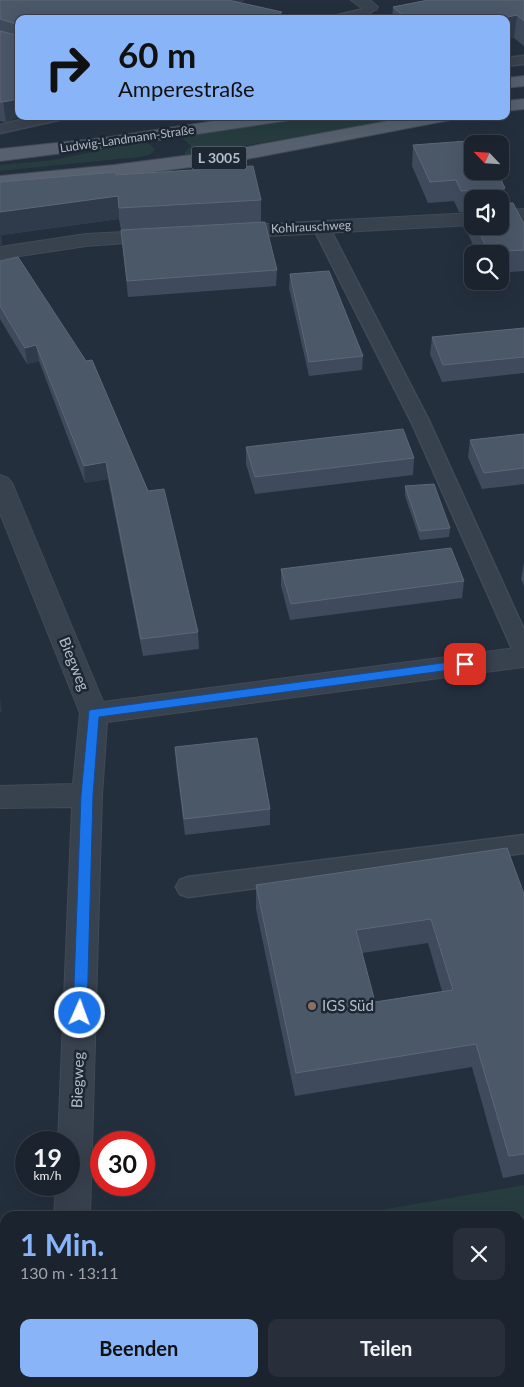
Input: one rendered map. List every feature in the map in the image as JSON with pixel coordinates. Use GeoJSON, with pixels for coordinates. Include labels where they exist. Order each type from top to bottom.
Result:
{"type":"FeatureCollection","features":[{"type":"Feature","properties":{"kind":"main road"},"geometry":{"type":"LineString","coordinates":[[510,83],[524,81]]}},
{"type":"Feature","properties":{"kind":"main road"},"geometry":{"type":"LineString","coordinates":[[510,106],[524,104]]}},
{"type":"Feature","properties":{"kind":"main road","name":"Ludwig-Landmann-Straße"},"geometry":{"type":"LineString","coordinates":[[0,155],[160,135],[258,120]]}},
{"type":"Feature","properties":{"kind":"main road","name":"Ludwig-Landmann-Straße"},"geometry":{"type":"LineString","coordinates":[[0,182],[145,168],[237,155],[423,120]]}},
{"type":"Feature","properties":{"kind":"main road"},"geometry":{"type":"LineString","coordinates":[[145,168],[170,155],[177,148],[177,141],[171,137],[160,135]]}},
{"type":"Feature","properties":{"kind":"street"},"geometry":{"type":"LineString","coordinates":[[509,216],[524,215]]}},
{"type":"Feature","properties":{"kind":"street","name":"Kohlrauschweg"},"geometry":{"type":"LineString","coordinates":[[213,233],[464,219]]}},
{"type":"Feature","properties":{"kind":"street"},"geometry":{"type":"LineString","coordinates":[[0,253],[86,240],[174,235]]}},
{"type":"Feature","properties":{"kind":"street","name":"Biegweg"},"geometry":{"type":"LineString","coordinates":[[0,483],[94,713],[87,795],[76,1169],[72,1211]]}},
{"type":"Feature","properties":{"kind":"street"},"geometry":{"type":"LineString","coordinates":[[94,713],[524,655]]}},
{"type":"Feature","properties":{"kind":"street"},"geometry":{"type":"LineString","coordinates":[[0,797],[87,795]]}},
{"type":"Feature","properties":{"kind":"lane"},"geometry":{"type":"LineString","coordinates":[[355,15],[364,13],[364,3]]}},
{"type":"Feature","properties":{"kind":"lane"},"geometry":{"type":"LineString","coordinates":[[510,62],[524,60]]}},
{"type":"Feature","properties":{"kind":"lane"},"geometry":{"type":"LineString","coordinates":[[0,129],[40,120]]}},
{"type":"Feature","properties":{"kind":"lane"},"geometry":{"type":"LineString","coordinates":[[321,227],[421,422],[524,655]]}},
{"type":"Feature","properties":{"kind":"lane"},"geometry":{"type":"LineString","coordinates":[[188,887],[524,844]]}},
{"type":"Feature","properties":{"kind":"green space"},"geometry":{"type":"Polygon","coordinates":[[[293,120],[393,120],[185,156],[185,152],[191,146],[180,136],[293,120]]]}},
{"type":"Feature","properties":{"kind":"green space"},"geometry":{"type":"Polygon","coordinates":[[[140,142],[149,144],[154,148],[154,151],[149,155],[139,157],[0,171],[0,165],[53,160],[140,142]]]}},
{"type":"Feature","properties":{"kind":"green space"},"geometry":{"type":"Polygon","coordinates":[[[524,1185],[524,1211],[376,1211],[524,1185]]]}},
{"type":"Feature","properties":{"kind":"building"},"geometry":{"type":"Polygon","coordinates":[[[0,0],[228,0],[282,12],[279,15],[15,15],[15,24],[0,19],[0,0]]]}},
{"type":"Feature","properties":{"kind":"building"},"geometry":{"type":"Polygon","coordinates":[[[428,0],[524,0],[524,21],[517,15],[510,17],[510,15],[402,15],[393,7],[428,0]]]}},
{"type":"Feature","properties":{"kind":"building"},"geometry":{"type":"Polygon","coordinates":[[[0,31],[15,35],[15,97],[13,100],[3,102],[0,102],[0,31]]]}},
{"type":"Feature","properties":{"kind":"building"},"geometry":{"type":"Polygon","coordinates":[[[464,141],[464,180],[501,180],[505,188],[501,190],[461,191],[456,180],[430,182],[413,145],[464,141]]]}},
{"type":"Feature","properties":{"kind":"building"},"geometry":{"type":"Polygon","coordinates":[[[253,166],[261,200],[119,208],[118,196],[0,212],[0,182],[116,172],[116,175],[253,166]]]}},
{"type":"Feature","properties":{"kind":"building"},"geometry":{"type":"Polygon","coordinates":[[[509,203],[513,203],[524,224],[524,250],[509,251],[509,245],[485,245],[481,235],[509,235],[509,203]]]}},
{"type":"Feature","properties":{"kind":"building"},"geometry":{"type":"Polygon","coordinates":[[[265,222],[277,270],[127,281],[121,230],[265,222]]]}},
{"type":"Feature","properties":{"kind":"building"},"geometry":{"type":"Polygon","coordinates":[[[18,257],[86,361],[92,360],[148,491],[164,489],[198,632],[141,639],[106,462],[84,466],[36,345],[25,348],[0,306],[0,261],[18,257]]]}},
{"type":"Feature","properties":{"kind":"building"},"geometry":{"type":"Polygon","coordinates":[[[329,271],[363,356],[309,362],[290,274],[329,271]]]}},
{"type":"Feature","properties":{"kind":"building"},"geometry":{"type":"Polygon","coordinates":[[[524,328],[524,357],[443,365],[432,337],[524,328]]]}},
{"type":"Feature","properties":{"kind":"building"},"geometry":{"type":"Polygon","coordinates":[[[403,429],[414,458],[255,477],[246,447],[403,429]]]}},
{"type":"Feature","properties":{"kind":"building"},"geometry":{"type":"Polygon","coordinates":[[[524,434],[524,468],[484,473],[470,440],[524,434]]]}},
{"type":"Feature","properties":{"kind":"building"},"geometry":{"type":"Polygon","coordinates":[[[434,484],[450,528],[420,531],[405,486],[434,484]]]}},
{"type":"Feature","properties":{"kind":"building"},"geometry":{"type":"Polygon","coordinates":[[[451,548],[464,581],[291,604],[281,569],[451,548]]]}},
{"type":"Feature","properties":{"kind":"building"},"geometry":{"type":"Polygon","coordinates":[[[257,738],[270,809],[184,819],[175,747],[257,738]]]}},
{"type":"Feature","properties":{"kind":"building"},"geometry":{"type":"Polygon","coordinates":[[[507,848],[524,894],[524,1154],[509,1156],[476,1044],[296,1073],[256,885],[507,848]],[[431,919],[356,930],[375,1002],[453,990],[431,919]]]}},
{"type":"Feature","properties":{"kind":"place","name":"IGS Süd"},"geometry":{"type":"Point","coordinates":[312,1006]}},
{"type":"Feature","properties":{"kind":"route"},"geometry":{"type":"LineString","coordinates":[[80,1013],[87,795],[94,713],[465,664]]}}]}
